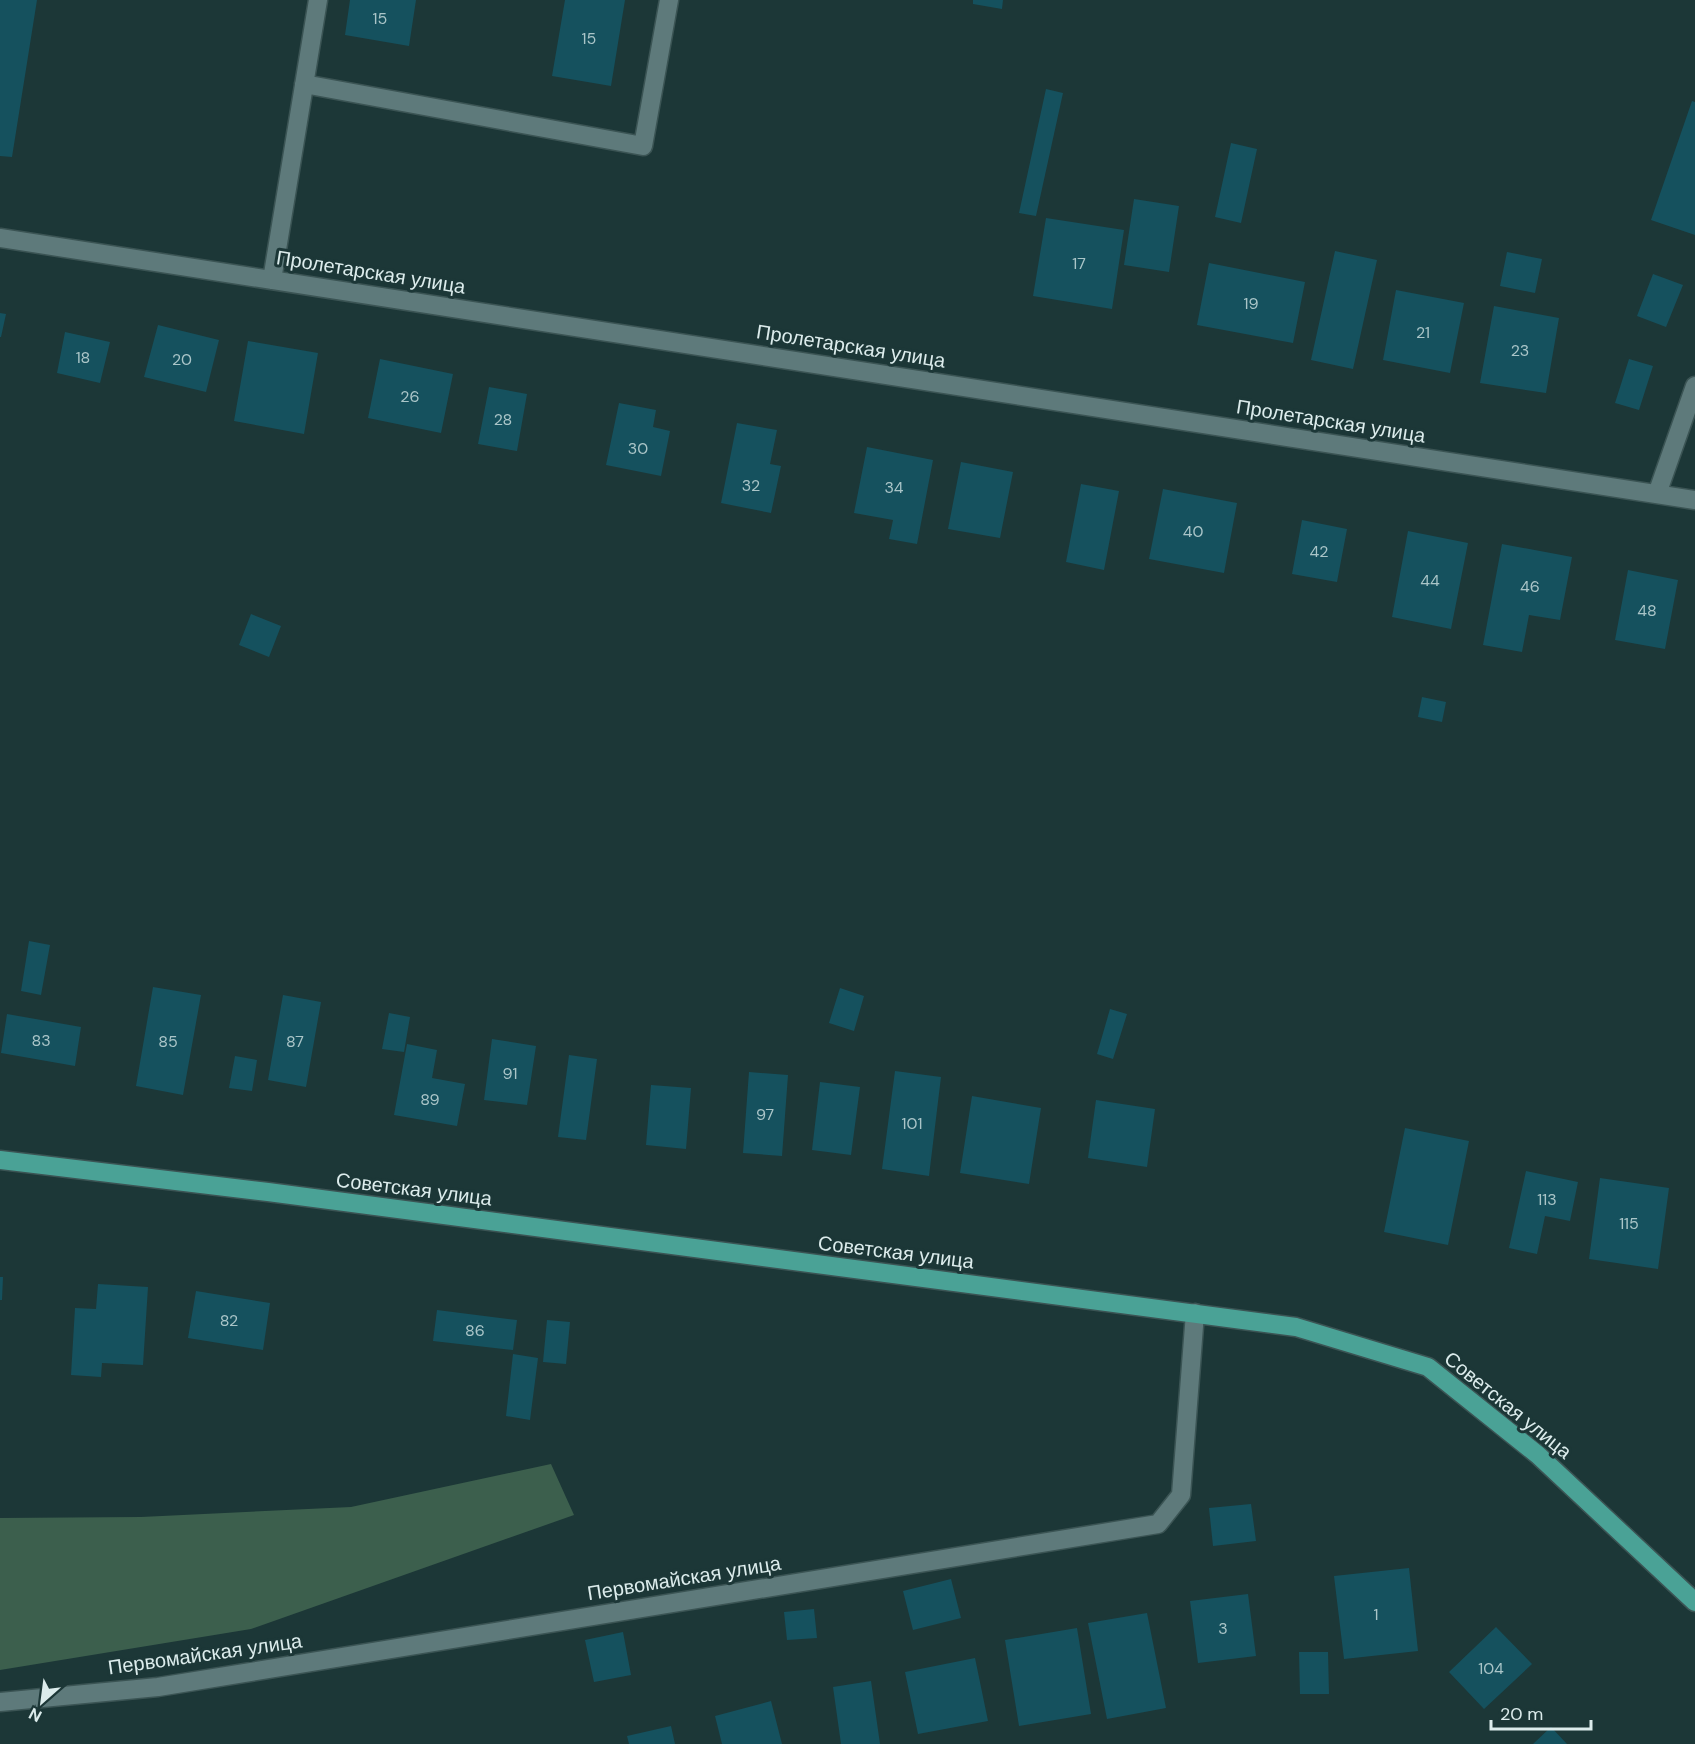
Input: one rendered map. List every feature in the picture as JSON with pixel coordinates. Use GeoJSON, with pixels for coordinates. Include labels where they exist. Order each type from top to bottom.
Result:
{"type":"FeatureCollection","features":[{"type":"Feature","properties":{"kind":"main road","name":"Советская улица"},"geometry":{"type":"LineString","coordinates":[[0,1160],[280,1194],[1296,1327],[1428,1367],[1538,1455],[1695,1602]]}},
{"type":"Feature","properties":{"kind":"street"},"geometry":{"type":"LineString","coordinates":[[272,280],[318,0]]}},
{"type":"Feature","properties":{"kind":"street"},"geometry":{"type":"LineString","coordinates":[[304,84],[643,146],[669,0]]}},
{"type":"Feature","properties":{"kind":"street","name":"Пролетарская улица"},"geometry":{"type":"LineString","coordinates":[[0,238],[1695,500]]}},
{"type":"Feature","properties":{"kind":"street"},"geometry":{"type":"LineString","coordinates":[[1657,494],[1695,386]]}},
{"type":"Feature","properties":{"kind":"street","name":"Первомайская улица"},"geometry":{"type":"LineString","coordinates":[[0,1702],[158,1687],[1158,1524],[1181,1495],[1195,1313]]}},
{"type":"Feature","properties":{"kind":"green space"},"geometry":{"type":"Polygon","coordinates":[[[551,1464],[574,1515],[251,1629],[0,1670],[0,1518],[141,1517],[351,1507],[551,1464]]]}},
{"type":"Feature","properties":{"kind":"building"},"geometry":{"type":"Polygon","coordinates":[[[0,0],[37,0],[12,157],[0,156],[0,0]]]}},
{"type":"Feature","properties":{"kind":"building"},"geometry":{"type":"Polygon","coordinates":[[[350,0],[416,0],[409,46],[345,35],[350,0]]]}},
{"type":"Feature","properties":{"kind":"building"},"geometry":{"type":"Polygon","coordinates":[[[565,0],[625,0],[611,86],[552,76],[565,0]]]}},
{"type":"Feature","properties":{"kind":"building"},"geometry":{"type":"Polygon","coordinates":[[[973,0],[1003,0],[1002,9],[973,4],[973,0]]]}},
{"type":"Feature","properties":{"kind":"building"},"geometry":{"type":"Polygon","coordinates":[[[1046,89],[1063,93],[1036,216],[1019,213],[1046,89]]]}},
{"type":"Feature","properties":{"kind":"building"},"geometry":{"type":"Polygon","coordinates":[[[1692,101],[1695,102],[1695,235],[1651,220],[1692,101]]]}},
{"type":"Feature","properties":{"kind":"building"},"geometry":{"type":"Polygon","coordinates":[[[1231,143],[1257,149],[1241,223],[1215,217],[1231,143]]]}},
{"type":"Feature","properties":{"kind":"building"},"geometry":{"type":"Polygon","coordinates":[[[1134,199],[1179,206],[1169,272],[1124,265],[1134,199]]]}},
{"type":"Feature","properties":{"kind":"building"},"geometry":{"type":"Polygon","coordinates":[[[1046,218],[1124,230],[1112,309],[1033,296],[1046,218]]]}},
{"type":"Feature","properties":{"kind":"building"},"geometry":{"type":"Polygon","coordinates":[[[1335,251],[1377,260],[1353,369],[1311,360],[1335,251]]]}},
{"type":"Feature","properties":{"kind":"building"},"geometry":{"type":"Polygon","coordinates":[[[1507,252],[1542,259],[1535,293],[1500,286],[1507,252]]]}},
{"type":"Feature","properties":{"kind":"building"},"geometry":{"type":"Polygon","coordinates":[[[1209,263],[1305,282],[1293,343],[1197,325],[1209,263]]]}},
{"type":"Feature","properties":{"kind":"building"},"geometry":{"type":"Polygon","coordinates":[[[1653,274],[1683,285],[1666,327],[1637,316],[1653,274]]]}},
{"type":"Feature","properties":{"kind":"building"},"geometry":{"type":"Polygon","coordinates":[[[1396,290],[1464,303],[1450,373],[1383,360],[1396,290]]]}},
{"type":"Feature","properties":{"kind":"building"},"geometry":{"type":"Polygon","coordinates":[[[1494,306],[1559,318],[1546,393],[1480,383],[1494,306]]]}},
{"type":"Feature","properties":{"kind":"building"},"geometry":{"type":"Polygon","coordinates":[[[0,313],[6,314],[1,337],[0,337],[0,313]]]}},
{"type":"Feature","properties":{"kind":"building"},"geometry":{"type":"Polygon","coordinates":[[[158,325],[219,340],[206,392],[144,377],[158,325]]]}},
{"type":"Feature","properties":{"kind":"building"},"geometry":{"type":"Polygon","coordinates":[[[65,332],[110,342],[100,383],[57,373],[65,332]]]}},
{"type":"Feature","properties":{"kind":"building"},"geometry":{"type":"Polygon","coordinates":[[[248,341],[318,353],[304,434],[234,421],[248,341]]]}},
{"type":"Feature","properties":{"kind":"building"},"geometry":{"type":"Polygon","coordinates":[[[380,359],[453,374],[441,433],[368,418],[380,359]]]}},
{"type":"Feature","properties":{"kind":"building"},"geometry":{"type":"Polygon","coordinates":[[[1629,359],[1653,366],[1639,410],[1615,403],[1629,359]]]}},
{"type":"Feature","properties":{"kind":"building"},"geometry":{"type":"Polygon","coordinates":[[[489,387],[527,394],[517,451],[478,444],[489,387]]]}},
{"type":"Feature","properties":{"kind":"building"},"geometry":{"type":"Polygon","coordinates":[[[619,403],[656,410],[653,427],[670,431],[661,476],[606,465],[619,403]]]}},
{"type":"Feature","properties":{"kind":"building"},"geometry":{"type":"Polygon","coordinates":[[[737,423],[777,430],[770,464],[781,466],[771,513],[721,503],[737,423]]]}},
{"type":"Feature","properties":{"kind":"building"},"geometry":{"type":"Polygon","coordinates":[[[867,447],[933,460],[917,544],[889,539],[893,520],[854,513],[867,447]]]}},
{"type":"Feature","properties":{"kind":"building"},"geometry":{"type":"Polygon","coordinates":[[[961,462],[1013,472],[1000,538],[948,529],[961,462]]]}},
{"type":"Feature","properties":{"kind":"building"},"geometry":{"type":"Polygon","coordinates":[[[1081,484],[1119,491],[1104,570],[1066,562],[1081,484]]]}},
{"type":"Feature","properties":{"kind":"building"},"geometry":{"type":"Polygon","coordinates":[[[1163,489],[1237,503],[1224,573],[1149,559],[1163,489]]]}},
{"type":"Feature","properties":{"kind":"building"},"geometry":{"type":"Polygon","coordinates":[[[1302,520],[1347,529],[1337,582],[1292,574],[1302,520]]]}},
{"type":"Feature","properties":{"kind":"building"},"geometry":{"type":"Polygon","coordinates":[[[1408,531],[1468,543],[1451,629],[1392,617],[1408,531]]]}},
{"type":"Feature","properties":{"kind":"building"},"geometry":{"type":"Polygon","coordinates":[[[1502,544],[1572,557],[1560,620],[1529,615],[1522,652],[1483,645],[1502,544]]]}},
{"type":"Feature","properties":{"kind":"building"},"geometry":{"type":"Polygon","coordinates":[[[1628,570],[1678,580],[1665,649],[1615,640],[1628,570]]]}},
{"type":"Feature","properties":{"kind":"building"},"geometry":{"type":"Polygon","coordinates":[[[251,614],[281,626],[269,657],[239,645],[251,614]]]}},
{"type":"Feature","properties":{"kind":"building"},"geometry":{"type":"Polygon","coordinates":[[[1422,697],[1446,702],[1442,722],[1418,717],[1422,697]]]}},
{"type":"Feature","properties":{"kind":"building"},"geometry":{"type":"Polygon","coordinates":[[[29,941],[50,945],[41,995],[21,991],[29,941]]]}},
{"type":"Feature","properties":{"kind":"building"},"geometry":{"type":"Polygon","coordinates":[[[153,987],[201,995],[183,1095],[136,1086],[153,987]]]}},
{"type":"Feature","properties":{"kind":"building"},"geometry":{"type":"Polygon","coordinates":[[[840,988],[864,996],[854,1031],[829,1023],[840,988]]]}},
{"type":"Feature","properties":{"kind":"building"},"geometry":{"type":"Polygon","coordinates":[[[283,995],[321,1002],[306,1087],[268,1080],[283,995]]]}},
{"type":"Feature","properties":{"kind":"building"},"geometry":{"type":"Polygon","coordinates":[[[1110,1009],[1127,1014],[1113,1059],[1097,1054],[1110,1009]]]}},
{"type":"Feature","properties":{"kind":"building"},"geometry":{"type":"Polygon","coordinates":[[[389,1013],[410,1017],[404,1052],[382,1049],[389,1013]]]}},
{"type":"Feature","properties":{"kind":"building"},"geometry":{"type":"Polygon","coordinates":[[[7,1014],[81,1027],[75,1066],[1,1053],[7,1014]]]}},
{"type":"Feature","properties":{"kind":"building"},"geometry":{"type":"Polygon","coordinates":[[[492,1039],[536,1046],[527,1105],[484,1100],[492,1039]]]}},
{"type":"Feature","properties":{"kind":"building"},"geometry":{"type":"Polygon","coordinates":[[[407,1044],[437,1050],[432,1078],[465,1084],[457,1126],[394,1115],[407,1044]]]}},
{"type":"Feature","properties":{"kind":"building"},"geometry":{"type":"Polygon","coordinates":[[[569,1055],[597,1059],[586,1140],[558,1137],[569,1055]]]}},
{"type":"Feature","properties":{"kind":"building"},"geometry":{"type":"Polygon","coordinates":[[[235,1056],[257,1060],[252,1091],[229,1088],[235,1056]]]}},
{"type":"Feature","properties":{"kind":"building"},"geometry":{"type":"Polygon","coordinates":[[[895,1071],[941,1077],[929,1176],[882,1169],[895,1071]]]}},
{"type":"Feature","properties":{"kind":"building"},"geometry":{"type":"Polygon","coordinates":[[[749,1072],[788,1075],[782,1156],[743,1153],[749,1072]]]}},
{"type":"Feature","properties":{"kind":"building"},"geometry":{"type":"Polygon","coordinates":[[[820,1082],[860,1087],[851,1155],[812,1150],[820,1082]]]}},
{"type":"Feature","properties":{"kind":"building"},"geometry":{"type":"Polygon","coordinates":[[[651,1085],[691,1088],[686,1149],[646,1145],[651,1085]]]}},
{"type":"Feature","properties":{"kind":"building"},"geometry":{"type":"Polygon","coordinates":[[[972,1096],[1041,1108],[1029,1184],[960,1173],[972,1096]]]}},
{"type":"Feature","properties":{"kind":"building"},"geometry":{"type":"Polygon","coordinates":[[[1096,1100],[1155,1109],[1147,1167],[1088,1158],[1096,1100]]]}},
{"type":"Feature","properties":{"kind":"building"},"geometry":{"type":"Polygon","coordinates":[[[1405,1128],[1469,1141],[1448,1245],[1384,1232],[1405,1128]]]}},
{"type":"Feature","properties":{"kind":"building"},"geometry":{"type":"Polygon","coordinates":[[[1526,1171],[1578,1182],[1570,1221],[1545,1216],[1537,1254],[1509,1248],[1526,1171]]]}},
{"type":"Feature","properties":{"kind":"building"},"geometry":{"type":"Polygon","coordinates":[[[1600,1178],[1669,1188],[1658,1269],[1589,1259],[1600,1178]]]}},
{"type":"Feature","properties":{"kind":"building"},"geometry":{"type":"Polygon","coordinates":[[[0,1277],[3,1277],[2,1300],[0,1300],[0,1277]]]}},
{"type":"Feature","properties":{"kind":"building"},"geometry":{"type":"Polygon","coordinates":[[[98,1284],[148,1287],[143,1365],[102,1363],[101,1377],[71,1375],[75,1308],[96,1309],[98,1284]]]}},
{"type":"Feature","properties":{"kind":"building"},"geometry":{"type":"Polygon","coordinates":[[[196,1291],[270,1303],[263,1350],[188,1338],[196,1291]]]}},
{"type":"Feature","properties":{"kind":"building"},"geometry":{"type":"Polygon","coordinates":[[[437,1310],[517,1320],[513,1350],[433,1341],[437,1310]]]}},
{"type":"Feature","properties":{"kind":"building"},"geometry":{"type":"Polygon","coordinates":[[[547,1320],[570,1322],[566,1364],[543,1362],[547,1320]]]}},
{"type":"Feature","properties":{"kind":"building"},"geometry":{"type":"Polygon","coordinates":[[[513,1354],[538,1358],[530,1420],[506,1416],[513,1354]]]}},
{"type":"Feature","properties":{"kind":"building"},"geometry":{"type":"Polygon","coordinates":[[[1251,1504],[1256,1541],[1213,1546],[1209,1508],[1251,1504]]]}},
{"type":"Feature","properties":{"kind":"building"},"geometry":{"type":"Polygon","coordinates":[[[1409,1568],[1418,1651],[1344,1659],[1334,1576],[1409,1568]]]}},
{"type":"Feature","properties":{"kind":"building"},"geometry":{"type":"Polygon","coordinates":[[[951,1579],[961,1618],[913,1630],[903,1591],[951,1579]]]}},
{"type":"Feature","properties":{"kind":"building"},"geometry":{"type":"Polygon","coordinates":[[[1248,1594],[1256,1656],[1198,1663],[1190,1601],[1248,1594]]]}},
{"type":"Feature","properties":{"kind":"building"},"geometry":{"type":"Polygon","coordinates":[[[814,1609],[817,1638],[787,1640],[784,1612],[814,1609]]]}},
{"type":"Feature","properties":{"kind":"building"},"geometry":{"type":"Polygon","coordinates":[[[1147,1613],[1166,1708],[1107,1719],[1088,1623],[1147,1613]]]}},
{"type":"Feature","properties":{"kind":"building"},"geometry":{"type":"Polygon","coordinates":[[[1496,1627],[1532,1664],[1484,1709],[1449,1672],[1496,1627]]]}},
{"type":"Feature","properties":{"kind":"building"},"geometry":{"type":"Polygon","coordinates":[[[1077,1628],[1091,1714],[1019,1726],[1005,1640],[1077,1628]]]}},
{"type":"Feature","properties":{"kind":"building"},"geometry":{"type":"Polygon","coordinates":[[[623,1632],[631,1675],[594,1682],[585,1640],[623,1632]]]}},
{"type":"Feature","properties":{"kind":"building"},"geometry":{"type":"Polygon","coordinates":[[[1299,1652],[1328,1652],[1329,1694],[1300,1694],[1299,1652]]]}},
{"type":"Feature","properties":{"kind":"building"},"geometry":{"type":"Polygon","coordinates":[[[975,1658],[988,1721],[918,1734],[905,1672],[975,1658]]]}},
{"type":"Feature","properties":{"kind":"building"},"geometry":{"type":"Polygon","coordinates":[[[871,1681],[880,1744],[841,1744],[833,1687],[871,1681]]]}},
{"type":"Feature","properties":{"kind":"building"},"geometry":{"type":"Polygon","coordinates":[[[771,1701],[782,1744],[722,1744],[715,1716],[771,1701]]]}},
{"type":"Feature","properties":{"kind":"building"},"geometry":{"type":"Polygon","coordinates":[[[671,1726],[675,1744],[629,1744],[627,1736],[671,1726]]]}},
{"type":"Feature","properties":{"kind":"building"},"geometry":{"type":"Polygon","coordinates":[[[1551,1727],[1567,1744],[1533,1744],[1551,1727]]]}}]}
